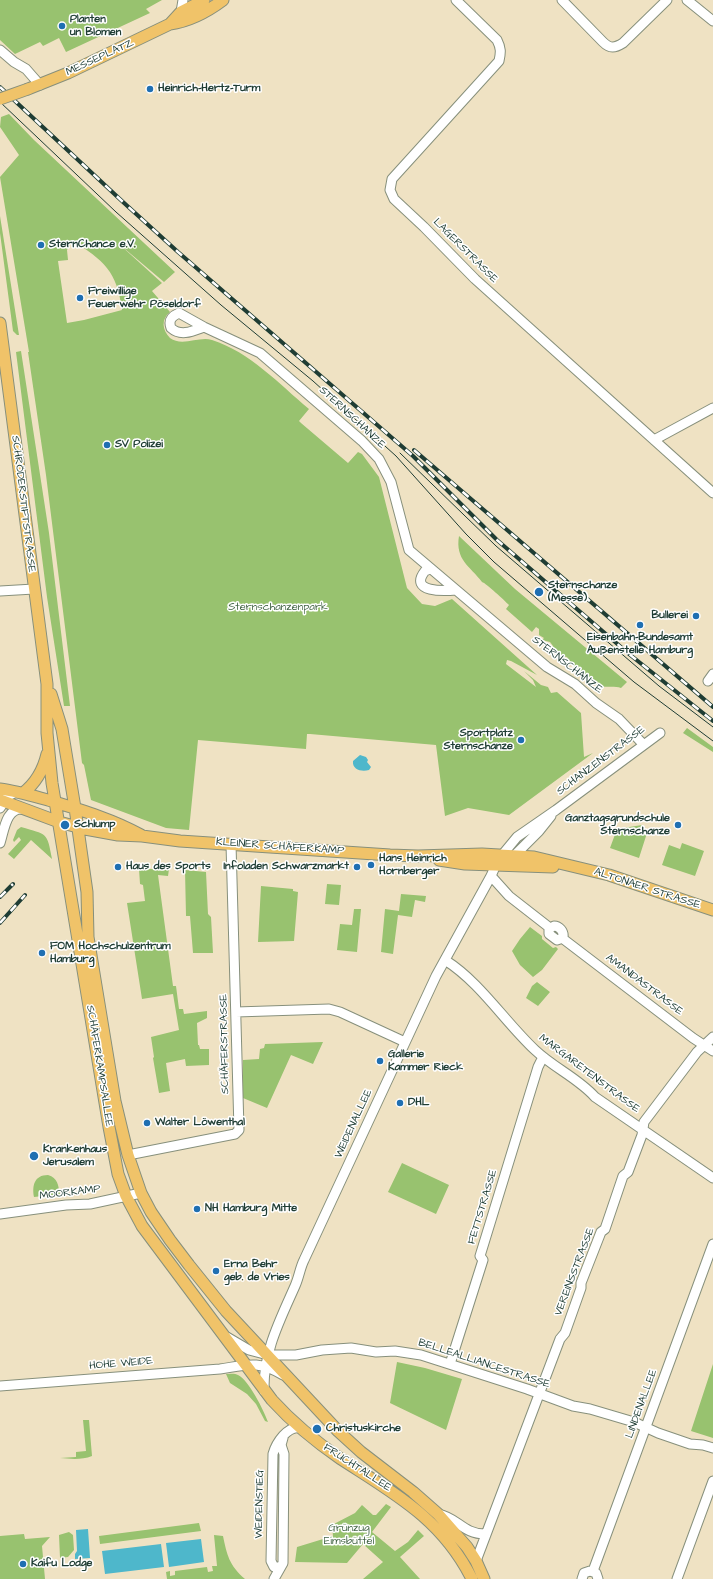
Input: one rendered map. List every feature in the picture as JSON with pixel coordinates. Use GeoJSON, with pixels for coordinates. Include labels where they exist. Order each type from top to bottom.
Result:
{"type":"FeatureCollection","features":[{"type":"Feature","properties":{"kind":"main road","name":"MESSEPLATZ"},"geometry":{"type":"LineString","coordinates":[[170,24],[181,12],[210,2]]}},
{"type":"Feature","properties":{"kind":"main road","name":"MESSEPLATZ"},"geometry":{"type":"LineString","coordinates":[[0,99],[40,85],[170,24],[182,22],[202,14],[210,2]]}},
{"type":"Feature","properties":{"kind":"main road","name":"SCHRÖDERSTIFTSTRASSE"},"geometry":{"type":"LineString","coordinates":[[0,323],[1,342],[47,684],[46,733],[55,802]]}},
{"type":"Feature","properties":{"kind":"main road","name":"SCHRÖDERSTIFTSTRASSE"},"geometry":{"type":"LineString","coordinates":[[47,684],[62,729],[75,808]]}},
{"type":"Feature","properties":{"kind":"main road"},"geometry":{"type":"LineString","coordinates":[[20,793],[39,776],[45,764],[48,749]]}},
{"type":"Feature","properties":{"kind":"main road","name":"KLEINER SCHÄFERKAMP"},"geometry":{"type":"LineString","coordinates":[[0,789],[75,808],[118,823],[142,836]]}},
{"type":"Feature","properties":{"kind":"main road","name":"SCHÄFERKAMPSALLEE"},"geometry":{"type":"LineString","coordinates":[[55,802],[118,1174],[126,1196],[142,1226],[244,1365]]}},
{"type":"Feature","properties":{"kind":"main road","name":"KLEINER SCHÄFERKAMP"},"geometry":{"type":"LineString","coordinates":[[1,803],[59,822],[118,835],[142,836],[180,841],[418,856],[485,854],[500,861]]}},
{"type":"Feature","properties":{"kind":"main road","name":"SCHÄFERKAMPSALLEE"},"geometry":{"type":"LineString","coordinates":[[75,808],[87,892],[88,937],[115,1100],[128,1155],[141,1193],[160,1225],[188,1265],[226,1311],[268,1355]]}},
{"type":"Feature","properties":{"kind":"main road","name":"KLEINER SCHÄFERKAMP"},"geometry":{"type":"LineString","coordinates":[[418,856],[452,862],[500,861],[515,855]]}},
{"type":"Feature","properties":{"kind":"main road","name":"ALTONAER STRASSE"},"geometry":{"type":"LineString","coordinates":[[515,855],[545,859],[580,869],[609,875],[713,910]]}},
{"type":"Feature","properties":{"kind":"main road","name":"ALTONAER STRASSE"},"geometry":{"type":"LineString","coordinates":[[500,861],[580,869]]}},
{"type":"Feature","properties":{"kind":"main road","name":"FRUCHTALLEE"},"geometry":{"type":"LineString","coordinates":[[268,1355],[322,1415],[352,1444],[413,1492],[438,1514],[467,1547],[476,1561],[484,1579]]}},
{"type":"Feature","properties":{"kind":"main road","name":"FRUCHTALLEE"},"geometry":{"type":"LineString","coordinates":[[244,1365],[264,1391],[300,1428],[340,1458],[397,1494],[432,1524],[449,1543],[470,1578]]}},
{"type":"Feature","properties":{"kind":"street"},"geometry":{"type":"LineString","coordinates":[[181,12],[183,0]]}},
{"type":"Feature","properties":{"kind":"street","name":"LAGERSTRASSE"},"geometry":{"type":"LineString","coordinates":[[456,0],[497,40],[501,52],[499,61],[392,179],[390,190],[394,199],[424,226],[475,279],[713,493]]}},
{"type":"Feature","properties":{"kind":"street"},"geometry":{"type":"LineString","coordinates":[[562,0],[603,42],[612,48],[623,43],[667,0]]}},
{"type":"Feature","properties":{"kind":"street"},"geometry":{"type":"LineString","coordinates":[[687,0],[713,21]]}},
{"type":"Feature","properties":{"kind":"street"},"geometry":{"type":"LineString","coordinates":[[0,50],[10,59],[26,69],[40,85]]}},
{"type":"Feature","properties":{"kind":"street","name":"STERNSCHANZE"},"geometry":{"type":"LineString","coordinates":[[204,327],[260,353],[362,441],[374,453],[384,467],[391,482],[409,550],[547,667],[575,684],[596,703],[619,719],[643,744]]}},
{"type":"Feature","properties":{"kind":"street"},"geometry":{"type":"LineString","coordinates":[[654,440],[713,408]]}},
{"type":"Feature","properties":{"kind":"street"},"geometry":{"type":"LineString","coordinates":[[430,569],[425,571],[422,577],[422,584],[428,589],[439,591],[456,590]]}},
{"type":"Feature","properties":{"kind":"street"},"geometry":{"type":"LineString","coordinates":[[0,591],[34,589]]}},
{"type":"Feature","properties":{"kind":"street","name":"SCHANZENSTRASSE"},"geometry":{"type":"LineString","coordinates":[[500,861],[518,837],[660,733]]}},
{"type":"Feature","properties":{"kind":"street"},"geometry":{"type":"LineString","coordinates":[[1,803],[8,796],[20,793]]}},
{"type":"Feature","properties":{"kind":"street"},"geometry":{"type":"LineString","coordinates":[[0,843],[9,815],[15,810],[23,809]]}},
{"type":"Feature","properties":{"kind":"street","name":"SCHANZENSTRASSE"},"geometry":{"type":"LineString","coordinates":[[515,855],[539,831],[556,810]]}},
{"type":"Feature","properties":{"kind":"street"},"geometry":{"type":"LineString","coordinates":[[485,854],[518,837]]}},
{"type":"Feature","properties":{"kind":"street","name":"SCHÄFERSTRASSE"},"geometry":{"type":"LineString","coordinates":[[128,1155],[235,1134],[239,1130],[231,844]]}},
{"type":"Feature","properties":{"kind":"street","name":"WEIDENALLEE"},"geometry":{"type":"LineString","coordinates":[[264,1391],[268,1355],[276,1328],[296,1284],[304,1260],[405,1042],[445,960],[500,861]]}},
{"type":"Feature","properties":{"kind":"street","name":"AMANDASTRASSE"},"geometry":{"type":"LineString","coordinates":[[492,876],[509,896],[550,928],[554,926],[558,927],[563,933],[562,938],[704,1046],[713,1051]]}},
{"type":"Feature","properties":{"kind":"street","name":"MARGARETENSTRASSE"},"geometry":{"type":"LineString","coordinates":[[445,960],[463,973],[543,1057],[588,1089],[595,1096],[713,1178]]}},
{"type":"Feature","properties":{"kind":"street"},"geometry":{"type":"LineString","coordinates":[[236,1012],[329,1009],[340,1012],[405,1042]]}},
{"type":"Feature","properties":{"kind":"street","name":"VEREINSSTRASSE"},"geometry":{"type":"LineString","coordinates":[[476,1561],[560,1339],[565,1333],[581,1288],[581,1283],[601,1232],[605,1229],[623,1176],[628,1172],[645,1120],[697,1052],[713,1037]]}},
{"type":"Feature","properties":{"kind":"street","name":"FETTSTRASSE"},"geometry":{"type":"LineString","coordinates":[[450,1364],[483,1260],[480,1256],[538,1067],[543,1057]]}},
{"type":"Feature","properties":{"kind":"street","name":"MOORKAMP"},"geometry":{"type":"LineString","coordinates":[[0,1214],[66,1205],[90,1204],[141,1193]]}},
{"type":"Feature","properties":{"kind":"street","name":"LINDENALLEE"},"geometry":{"type":"LineString","coordinates":[[582,1579],[586,1572],[595,1575],[646,1428],[713,1244]]}},
{"type":"Feature","properties":{"kind":"street","name":"BELLEALLIANCESTRASSE"},"geometry":{"type":"LineString","coordinates":[[222,1334],[249,1350],[268,1355],[296,1355],[322,1350],[351,1348],[376,1352],[405,1352],[421,1355],[539,1393],[573,1406],[590,1409],[634,1422],[658,1433],[690,1444],[703,1445],[713,1448]]}},
{"type":"Feature","properties":{"kind":"street","name":"FRUCHTALLEE"},"geometry":{"type":"LineString","coordinates":[[244,1365],[255,1364],[266,1366],[282,1375],[295,1385]]}},
{"type":"Feature","properties":{"kind":"street","name":"HOHE WEIDE"},"geometry":{"type":"LineString","coordinates":[[0,1386],[220,1369],[244,1365]]}},
{"type":"Feature","properties":{"kind":"street"},"geometry":{"type":"LineString","coordinates":[[274,1579],[282,1565],[283,1560],[284,1454],[281,1444],[283,1437],[291,1428],[300,1428]]}},
{"type":"Feature","properties":{"kind":"street"},"geometry":{"type":"LineString","coordinates":[[677,1579],[713,1481]]}},
{"type":"Feature","properties":{"kind":"street"},"geometry":{"type":"LineString","coordinates":[[438,1514],[448,1516],[472,1532],[485,1534]]}},
{"type":"Feature","properties":{"kind":"green space","name":"Planten un Blomen"},"geometry":{"type":"Polygon","coordinates":[[[0,0],[162,0],[146,9],[150,13],[66,52],[59,38],[43,46],[40,42],[15,54],[0,40],[0,0]]]}},
{"type":"Feature","properties":{"kind":"green space","name":"Sternschanzenpark"},"geometry":{"type":"Polygon","coordinates":[[[9,114],[34,140],[175,272],[164,282],[119,244],[162,283],[152,291],[170,312],[165,318],[164,328],[165,332],[170,338],[180,342],[202,339],[212,340],[239,352],[264,370],[309,409],[299,421],[348,463],[358,452],[362,454],[379,477],[407,588],[422,604],[435,606],[452,599],[537,675],[511,661],[507,660],[506,664],[536,687],[533,680],[524,671],[541,685],[548,687],[551,693],[557,692],[581,713],[584,757],[593,753],[509,815],[468,808],[445,816],[436,745],[310,734],[307,734],[306,749],[198,740],[189,830],[166,828],[91,800],[84,765],[82,763],[29,352],[0,177],[19,155],[0,127],[1,117],[9,114]],[[72,240],[67,250],[68,260],[58,261],[67,323],[122,310],[117,286],[107,268],[93,254],[72,240]]]}},
{"type":"Feature","properties":{"kind":"green space"},"geometry":{"type":"Polygon","coordinates":[[[0,216],[19,335],[13,331],[0,233],[0,216]]]}},
{"type":"Feature","properties":{"kind":"green space"},"geometry":{"type":"Polygon","coordinates":[[[21,351],[49,533],[70,706],[64,706],[47,597],[16,352],[21,351]]]}},
{"type":"Feature","properties":{"kind":"green space"},"geometry":{"type":"Polygon","coordinates":[[[459,536],[515,589],[627,682],[621,688],[599,685],[585,674],[577,670],[567,657],[557,655],[553,652],[553,646],[550,642],[542,640],[544,638],[539,635],[539,629],[536,627],[532,632],[506,609],[509,605],[482,582],[464,562],[459,551],[459,536]]]}},
{"type":"Feature","properties":{"kind":"green space"},"geometry":{"type":"Polygon","coordinates":[[[687,728],[713,747],[713,752],[683,733],[687,728]]]}},
{"type":"Feature","properties":{"kind":"green space"},"geometry":{"type":"Polygon","coordinates":[[[642,825],[641,830],[647,833],[639,858],[610,848],[617,829],[642,825]]]}},
{"type":"Feature","properties":{"kind":"green space"},"geometry":{"type":"Polygon","coordinates":[[[21,827],[41,833],[47,839],[52,859],[31,840],[14,859],[8,854],[21,840],[19,837],[14,842],[13,840],[17,830],[21,827]]]}},
{"type":"Feature","properties":{"kind":"green space"},"geometry":{"type":"Polygon","coordinates":[[[682,843],[704,851],[695,876],[662,865],[669,845],[680,849],[682,843]]]}},
{"type":"Feature","properties":{"kind":"green space"},"geometry":{"type":"Polygon","coordinates":[[[139,869],[169,869],[168,876],[158,875],[173,986],[176,986],[179,1009],[183,1009],[184,1014],[207,1011],[207,1018],[197,1023],[198,1045],[200,1049],[209,1049],[209,1065],[186,1066],[185,1059],[166,1063],[170,1091],[159,1093],[151,1037],[179,1030],[173,994],[142,999],[127,903],[145,901],[143,885],[140,884],[139,869]]]}},
{"type":"Feature","properties":{"kind":"green space"},"geometry":{"type":"Polygon","coordinates":[[[185,870],[206,872],[208,914],[211,917],[213,953],[193,953],[190,916],[186,916],[185,870]]]}},
{"type":"Feature","properties":{"kind":"green space"},"geometry":{"type":"Polygon","coordinates":[[[327,884],[341,885],[339,905],[325,904],[327,884]]]}},
{"type":"Feature","properties":{"kind":"green space"},"geometry":{"type":"Polygon","coordinates":[[[261,886],[293,889],[293,891],[298,892],[294,941],[258,942],[261,886]]]}},
{"type":"Feature","properties":{"kind":"green space"},"geometry":{"type":"Polygon","coordinates":[[[401,894],[426,896],[425,902],[415,900],[412,917],[398,915],[393,954],[381,952],[385,909],[399,911],[401,894]]]}},
{"type":"Feature","properties":{"kind":"green space"},"geometry":{"type":"Polygon","coordinates":[[[354,909],[361,909],[357,952],[337,950],[340,924],[352,925],[354,909]]]}},
{"type":"Feature","properties":{"kind":"green space"},"geometry":{"type":"Polygon","coordinates":[[[530,927],[542,936],[542,939],[553,948],[556,947],[558,949],[542,970],[533,977],[520,965],[512,951],[530,927]]]}},
{"type":"Feature","properties":{"kind":"green space"},"geometry":{"type":"Polygon","coordinates":[[[537,982],[550,992],[538,1006],[526,998],[532,986],[537,982]]]}},
{"type":"Feature","properties":{"kind":"green space"},"geometry":{"type":"Polygon","coordinates":[[[323,1042],[313,1064],[291,1055],[267,1108],[243,1098],[243,1060],[259,1059],[260,1049],[264,1048],[265,1044],[323,1042]]]}},
{"type":"Feature","properties":{"kind":"green space"},"geometry":{"type":"Polygon","coordinates":[[[402,1163],[449,1185],[436,1214],[388,1192],[402,1163]]]}},
{"type":"Feature","properties":{"kind":"green space"},"geometry":{"type":"Polygon","coordinates":[[[43,1175],[48,1175],[56,1180],[60,1194],[34,1197],[33,1189],[35,1182],[43,1175]]]}},
{"type":"Feature","properties":{"kind":"green space"},"geometry":{"type":"Polygon","coordinates":[[[397,1362],[425,1368],[462,1379],[446,1430],[390,1403],[397,1362]]]}},
{"type":"Feature","properties":{"kind":"green space"},"geometry":{"type":"Polygon","coordinates":[[[713,1364],[713,1438],[691,1431],[713,1364]]]}},
{"type":"Feature","properties":{"kind":"green space"},"geometry":{"type":"Polygon","coordinates":[[[226,1374],[237,1374],[247,1383],[260,1404],[268,1422],[265,1421],[256,1404],[247,1394],[230,1383],[226,1374]]]}},
{"type":"Feature","properties":{"kind":"green space"},"geometry":{"type":"Polygon","coordinates":[[[83,1420],[89,1420],[92,1456],[80,1459],[60,1458],[76,1457],[76,1452],[86,1451],[83,1420]]]}},
{"type":"Feature","properties":{"kind":"green space","name":"Grünzug Eimsbüttel"},"geometry":{"type":"Polygon","coordinates":[[[386,1504],[391,1507],[372,1532],[395,1551],[408,1542],[418,1530],[424,1536],[400,1557],[420,1579],[363,1579],[383,1562],[363,1544],[347,1563],[295,1562],[297,1547],[333,1536],[332,1525],[355,1513],[362,1505],[373,1515],[376,1515],[386,1504]]]}},
{"type":"Feature","properties":{"kind":"green space"},"geometry":{"type":"Polygon","coordinates":[[[199,1523],[201,1531],[100,1544],[99,1536],[199,1523]]]}},
{"type":"Feature","properties":{"kind":"green space"},"geometry":{"type":"Polygon","coordinates":[[[69,1532],[73,1535],[74,1550],[68,1557],[60,1558],[59,1535],[69,1532]]]}},
{"type":"Feature","properties":{"kind":"green space","name":"Kaifu Lodge"},"geometry":{"type":"Polygon","coordinates":[[[24,1534],[25,1539],[50,1537],[42,1546],[45,1579],[0,1579],[0,1536],[24,1534]]]}},
{"type":"Feature","properties":{"kind":"green space"},"geometry":{"type":"Polygon","coordinates":[[[214,1535],[223,1536],[232,1564],[245,1579],[167,1579],[166,1572],[170,1571],[170,1576],[175,1575],[175,1571],[207,1567],[208,1572],[213,1571],[212,1566],[217,1566],[214,1535]]]}},
{"type":"Feature","properties":{"kind":"water"},"geometry":{"type":"Polygon","coordinates":[[[360,755],[366,757],[368,760],[367,762],[371,767],[369,770],[358,770],[354,766],[353,761],[360,755]]]}},
{"type":"Feature","properties":{"kind":"water"},"geometry":{"type":"Polygon","coordinates":[[[88,1529],[90,1558],[75,1559],[75,1554],[77,1551],[76,1530],[88,1529]]]}},
{"type":"Feature","properties":{"kind":"water"},"geometry":{"type":"Polygon","coordinates":[[[201,1539],[204,1562],[169,1567],[166,1543],[201,1539]]]}},
{"type":"Feature","properties":{"kind":"water"},"geometry":{"type":"Polygon","coordinates":[[[161,1544],[164,1567],[105,1574],[102,1551],[161,1544]]]}},
{"type":"Feature","properties":{"kind":"tram line"},"geometry":{"type":"LineString","coordinates":[[0,102],[116,212],[221,305],[313,381],[396,456],[466,534],[494,562],[634,682],[713,741]]}},
{"type":"Feature","properties":{"kind":"tram line"},"geometry":{"type":"LineString","coordinates":[[400,453],[496,546],[659,686],[713,727]]}},
{"type":"Feature","properties":{"kind":"railway"},"geometry":{"type":"LineString","coordinates":[[0,87],[178,252],[413,456],[497,540],[629,654],[713,721]]}},
{"type":"Feature","properties":{"kind":"railway"},"geometry":{"type":"LineString","coordinates":[[414,450],[713,707]]}},
{"type":"Feature","properties":{"kind":"railway"},"geometry":{"type":"LineString","coordinates":[[0,897],[13,884]]}},
{"type":"Feature","properties":{"kind":"railway"},"geometry":{"type":"LineString","coordinates":[[0,923],[25,895]]}},
{"type":"Feature","properties":{"kind":"place","name":"Planten un Blomen"},"geometry":{"type":"Point","coordinates":[62,26]}},
{"type":"Feature","properties":{"kind":"place","name":"Heinrich-Hertz-Turm"},"geometry":{"type":"Point","coordinates":[150,89]}},
{"type":"Feature","properties":{"kind":"place","name":"SternChance e.V."},"geometry":{"type":"Point","coordinates":[41,245]}},
{"type":"Feature","properties":{"kind":"place","name":"Freiwillige Feuerwehr Pöseldorf"},"geometry":{"type":"Point","coordinates":[80,298]}},
{"type":"Feature","properties":{"kind":"place","name":"SV Polizei"},"geometry":{"type":"Point","coordinates":[107,445]}},
{"type":"Feature","properties":{"kind":"place","name":"Sternschanze (Messe)"},"geometry":{"type":"Point","coordinates":[539,592]}},
{"type":"Feature","properties":{"kind":"place","name":"Bullerei"},"geometry":{"type":"Point","coordinates":[696,616]}},
{"type":"Feature","properties":{"kind":"place","name":"Eisenbahn-Bundesamt Außenstelle Hamburg"},"geometry":{"type":"Point","coordinates":[640,625]}},
{"type":"Feature","properties":{"kind":"place","name":"Sportplatz Sternschanze"},"geometry":{"type":"Point","coordinates":[521,740]}},
{"type":"Feature","properties":{"kind":"place","name":"Schlump"},"geometry":{"type":"Point","coordinates":[65,825]}},
{"type":"Feature","properties":{"kind":"place","name":"Ganztagsgrundschule Sternschanze"},"geometry":{"type":"Point","coordinates":[678,825]}},
{"type":"Feature","properties":{"kind":"place","name":"Hans Heinrich Hornberger"},"geometry":{"type":"Point","coordinates":[371,865]}},
{"type":"Feature","properties":{"kind":"place","name":"Haus des Sports"},"geometry":{"type":"Point","coordinates":[118,867]}},
{"type":"Feature","properties":{"kind":"place","name":"Infoladen Schwarzmarkt"},"geometry":{"type":"Point","coordinates":[357,867]}},
{"type":"Feature","properties":{"kind":"place","name":"FOM Hochschulzentrum Hamburg"},"geometry":{"type":"Point","coordinates":[42,953]}},
{"type":"Feature","properties":{"kind":"place","name":"Gallerie Kammer Rieck"},"geometry":{"type":"Point","coordinates":[380,1061]}},
{"type":"Feature","properties":{"kind":"place","name":"DHL"},"geometry":{"type":"Point","coordinates":[400,1103]}},
{"type":"Feature","properties":{"kind":"place","name":"Walter Löwenthal"},"geometry":{"type":"Point","coordinates":[147,1123]}},
{"type":"Feature","properties":{"kind":"place","name":"Krankenhaus Jerusalem"},"geometry":{"type":"Point","coordinates":[34,1156]}},
{"type":"Feature","properties":{"kind":"place","name":"NH Hamburg Mitte"},"geometry":{"type":"Point","coordinates":[197,1209]}},
{"type":"Feature","properties":{"kind":"place","name":"Erna Behr geb. de Vries"},"geometry":{"type":"Point","coordinates":[216,1271]}},
{"type":"Feature","properties":{"kind":"place","name":"Christuskirche"},"geometry":{"type":"Point","coordinates":[317,1429]}},
{"type":"Feature","properties":{"kind":"place","name":"Kaifu Lodge"},"geometry":{"type":"Point","coordinates":[23,1564]}}]}
